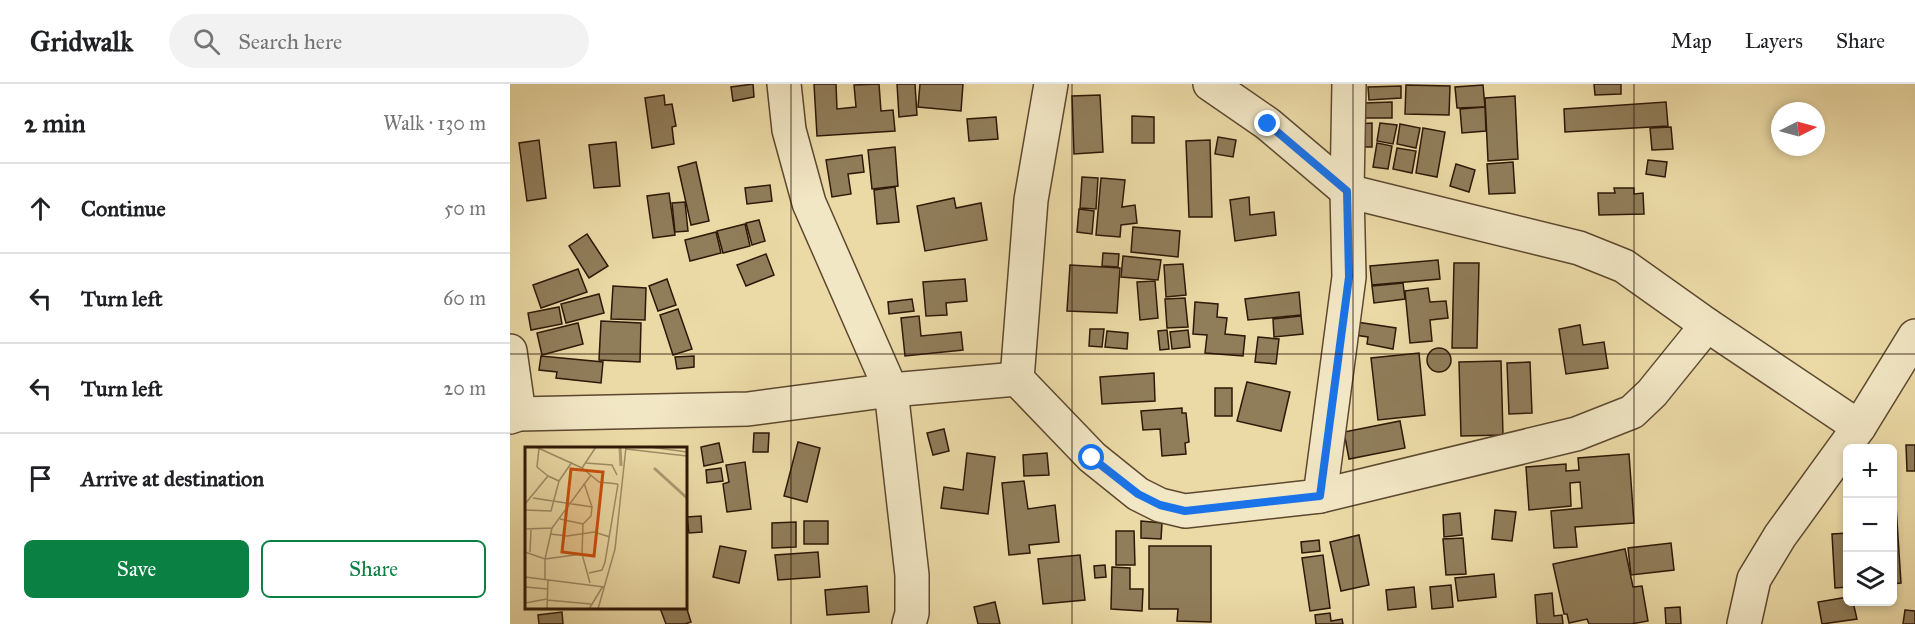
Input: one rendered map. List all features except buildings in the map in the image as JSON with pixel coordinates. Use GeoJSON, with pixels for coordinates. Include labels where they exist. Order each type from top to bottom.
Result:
{"type":"FeatureCollection","features":[{"type":"Feature","properties":{"kind":"street"},"geometry":{"type":"LineString","coordinates":[[784,84],[789,130],[809,203],[891,390],[912,575],[912,613],[909,624]]}},
{"type":"Feature","properties":{"kind":"street"},"geometry":{"type":"LineString","coordinates":[[1051,84],[1031,200],[1017,379],[1092,458],[1138,494],[1160,505],[1185,511],[1320,496],[1576,434],[1632,412],[1652,393],[1707,325]]}},
{"type":"Feature","properties":{"kind":"street"},"geometry":{"type":"LineString","coordinates":[[1210,84],[1268,124],[1347,191],[1579,248],[1624,266],[1859,427]]}},
{"type":"Feature","properties":{"kind":"street"},"geometry":{"type":"LineString","coordinates":[[1320,496],[1349,277],[1347,191],[1349,84]]}},
{"type":"Feature","properties":{"kind":"street"},"geometry":{"type":"LineString","coordinates":[[1744,624],[1754,579],[1780,536],[1859,427],[1915,336]]}},
{"type":"Feature","properties":{"kind":"street"},"geometry":{"type":"LineString","coordinates":[[510,351],[514,415],[748,409],[891,390],[1017,379]]}},
{"type":"Feature","properties":{"kind":"route"},"geometry":{"type":"LineString","coordinates":[[1092,458],[1138,494],[1160,505],[1185,511],[1320,496],[1349,277],[1347,191],[1268,124]]}}]}
